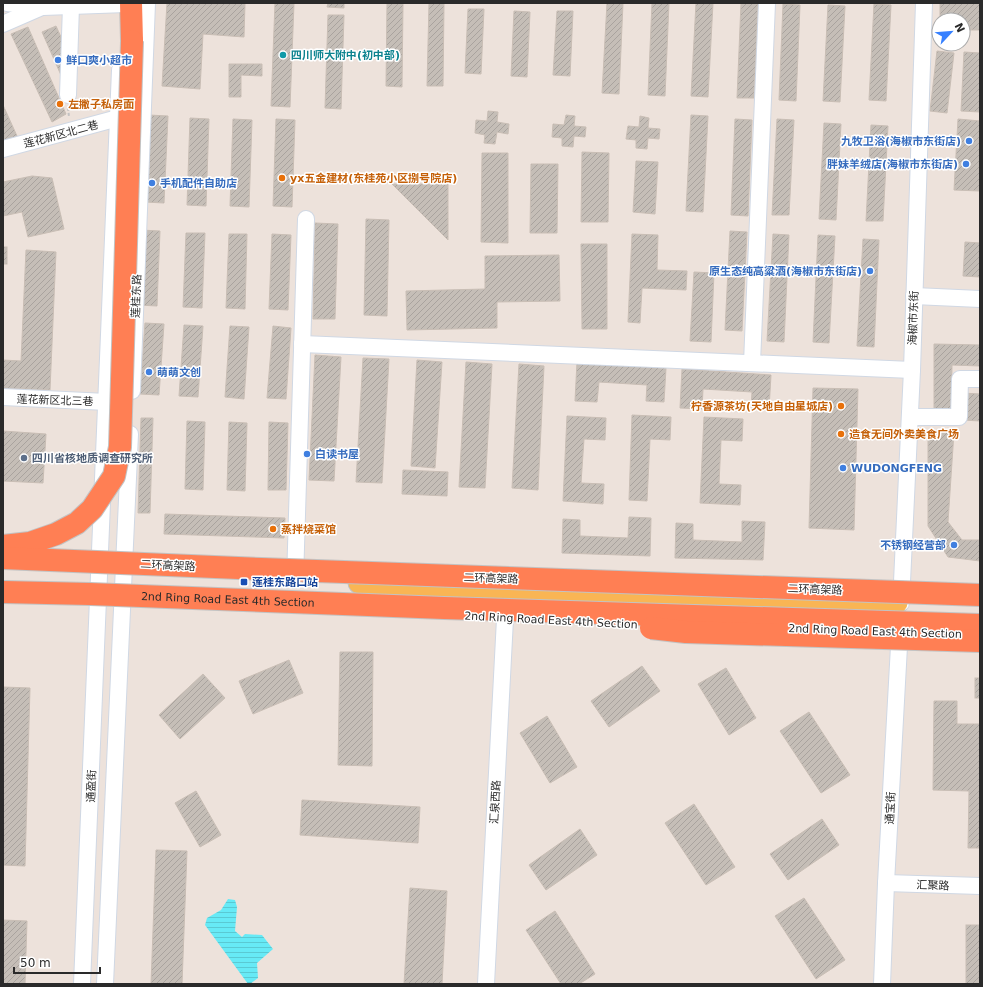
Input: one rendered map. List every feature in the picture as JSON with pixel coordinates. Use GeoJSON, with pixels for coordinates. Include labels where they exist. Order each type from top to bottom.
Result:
{"type":"FeatureCollection","features":[{"type":"Feature","properties":{"kind":"highway"},"geometry":{"type":"LineString","coordinates":[[3,546],[30,544],[56,534],[77,523],[92,509],[114,476],[120,447],[132,41],[128,3]]}},
{"type":"Feature","properties":{"kind":"highway","name":"二环高架路"},"geometry":{"type":"LineString","coordinates":[[3,558],[261,569],[980,595]]}},
{"type":"Feature","properties":{"kind":"highway"},"geometry":{"type":"LineString","coordinates":[[507,606],[582,572],[980,584]]}},
{"type":"Feature","properties":{"kind":"highway"},"geometry":{"type":"LineString","coordinates":[[3,592],[507,606],[980,625]]}},
{"type":"Feature","properties":{"kind":"highway"},"geometry":{"type":"LineString","coordinates":[[507,606],[686,632],[980,641]]}},
{"type":"Feature","properties":{"kind":"main road"},"geometry":{"type":"LineString","coordinates":[[3,568],[100,579],[124,580]]}},
{"type":"Feature","properties":{"kind":"main road"},"geometry":{"type":"LineString","coordinates":[[3,585],[100,579]]}},
{"type":"Feature","properties":{"kind":"main road","name":"2nd Ring Road East 4th Section"},"geometry":{"type":"LineString","coordinates":[[124,580],[295,580],[507,606],[733,599],[980,605]]}},
{"type":"Feature","properties":{"kind":"main road","name":"2nd Ring Road East 4th Section"},"geometry":{"type":"LineString","coordinates":[[124,580],[900,632],[980,634]]}},
{"type":"Feature","properties":{"kind":"street"},"geometry":{"type":"LineString","coordinates":[[7,3],[43,7],[128,3],[121,45],[100,579]]}},
{"type":"Feature","properties":{"kind":"street","name":"莲桂东路"},"geometry":{"type":"LineString","coordinates":[[124,580],[136,315],[147,3]]}},
{"type":"Feature","properties":{"kind":"street"},"geometry":{"type":"LineString","coordinates":[[752,363],[767,3]]}},
{"type":"Feature","properties":{"kind":"street","name":"海椒市东街"},"geometry":{"type":"LineString","coordinates":[[900,632],[912,370],[924,3]]}},
{"type":"Feature","properties":{"kind":"street"},"geometry":{"type":"LineString","coordinates":[[68,95],[71,6]]}},
{"type":"Feature","properties":{"kind":"street"},"geometry":{"type":"LineString","coordinates":[[3,24],[43,7]]}},
{"type":"Feature","properties":{"kind":"street","name":"莲花新区北二巷"},"geometry":{"type":"LineString","coordinates":[[3,149],[118,118]]}},
{"type":"Feature","properties":{"kind":"street"},"geometry":{"type":"LineString","coordinates":[[295,580],[306,219]]}},
{"type":"Feature","properties":{"kind":"street"},"geometry":{"type":"LineString","coordinates":[[914,296],[980,299]]}},
{"type":"Feature","properties":{"kind":"street"},"geometry":{"type":"LineString","coordinates":[[302,344],[912,370]]}},
{"type":"Feature","properties":{"kind":"street"},"geometry":{"type":"LineString","coordinates":[[910,416],[959,417],[960,378],[980,380]]}},
{"type":"Feature","properties":{"kind":"street","name":"莲花新区北三巷"},"geometry":{"type":"LineString","coordinates":[[3,397],[107,402]]}},
{"type":"Feature","properties":{"kind":"street","name":"通盈街"},"geometry":{"type":"LineString","coordinates":[[82,984],[100,579]]}},
{"type":"Feature","properties":{"kind":"street"},"geometry":{"type":"LineString","coordinates":[[105,984],[124,580]]}},
{"type":"Feature","properties":{"kind":"street","name":"汇泉西路"},"geometry":{"type":"LineString","coordinates":[[486,984],[507,606]]}},
{"type":"Feature","properties":{"kind":"street","name":"通宝街"},"geometry":{"type":"LineString","coordinates":[[882,984],[900,632]]}},
{"type":"Feature","properties":{"kind":"street","name":"汇聚路"},"geometry":{"type":"LineString","coordinates":[[886,883],[980,886]]}},
{"type":"Feature","properties":{"kind":"path"},"geometry":{"type":"LineString","coordinates":[[68,95],[69,121],[86,127]]}},
{"type":"Feature","properties":{"kind":"water"},"geometry":{"type":"Polygon","coordinates":[[[228,899],[235,900],[237,907],[235,931],[242,937],[245,934],[262,935],[273,949],[257,963],[258,978],[250,984],[248,984],[205,925],[207,918],[221,910],[228,899]]]}},
{"type":"Feature","properties":{"kind":"building"},"geometry":{"type":"Polygon","coordinates":[[[167,3],[245,3],[244,37],[203,34],[200,89],[162,86],[167,3]]]}},
{"type":"Feature","properties":{"kind":"building","name":"四川师大附中(初中部)"},"geometry":{"type":"Polygon","coordinates":[[[275,3],[294,3],[290,107],[271,106],[275,3]]]}},
{"type":"Feature","properties":{"kind":"building"},"geometry":{"type":"Polygon","coordinates":[[[328,3],[344,3],[344,8],[327,7],[328,3]]]}},
{"type":"Feature","properties":{"kind":"building"},"geometry":{"type":"Polygon","coordinates":[[[387,3],[403,3],[402,87],[386,86],[387,3]]]}},
{"type":"Feature","properties":{"kind":"building"},"geometry":{"type":"Polygon","coordinates":[[[429,3],[444,3],[443,86],[427,86],[429,3]]]}},
{"type":"Feature","properties":{"kind":"building"},"geometry":{"type":"Polygon","coordinates":[[[607,3],[623,3],[619,94],[602,93],[607,3]]]}},
{"type":"Feature","properties":{"kind":"building"},"geometry":{"type":"Polygon","coordinates":[[[652,3],[669,3],[665,96],[648,95],[652,3]]]}},
{"type":"Feature","properties":{"kind":"building"},"geometry":{"type":"Polygon","coordinates":[[[696,3],[713,3],[708,97],[691,96],[696,3]]]}},
{"type":"Feature","properties":{"kind":"building"},"geometry":{"type":"Polygon","coordinates":[[[741,3],[758,3],[754,98],[737,98],[741,3]]]}},
{"type":"Feature","properties":{"kind":"building"},"geometry":{"type":"Polygon","coordinates":[[[940,3],[980,3],[980,30],[971,30],[971,12],[940,12],[940,3]]]}},
{"type":"Feature","properties":{"kind":"building"},"geometry":{"type":"Polygon","coordinates":[[[783,4],[800,5],[796,101],[779,100],[783,4]]]}},
{"type":"Feature","properties":{"kind":"building"},"geometry":{"type":"Polygon","coordinates":[[[874,4],[891,5],[886,101],[869,100],[874,4]]]}},
{"type":"Feature","properties":{"kind":"building"},"geometry":{"type":"Polygon","coordinates":[[[828,5],[845,6],[840,102],[823,101],[828,5]]]}},
{"type":"Feature","properties":{"kind":"building"},"geometry":{"type":"Polygon","coordinates":[[[468,9],[484,9],[481,74],[465,73],[468,9]]]}},
{"type":"Feature","properties":{"kind":"building"},"geometry":{"type":"Polygon","coordinates":[[[514,11],[530,12],[527,77],[511,76],[514,11]]]}},
{"type":"Feature","properties":{"kind":"building"},"geometry":{"type":"Polygon","coordinates":[[[557,11],[573,11],[570,76],[553,75],[557,11]]]}},
{"type":"Feature","properties":{"kind":"building"},"geometry":{"type":"Polygon","coordinates":[[[328,15],[344,15],[341,109],[325,108],[328,15]]]}},
{"type":"Feature","properties":{"kind":"building","name":"鲜口爽小超市"},"geometry":{"type":"Polygon","coordinates":[[[56,26],[61,37],[64,82],[42,32],[56,26]]]}},
{"type":"Feature","properties":{"kind":"building"},"geometry":{"type":"Polygon","coordinates":[[[28,27],[66,114],[52,122],[11,34],[28,27]]]}},
{"type":"Feature","properties":{"kind":"building"},"geometry":{"type":"Polygon","coordinates":[[[937,52],[954,53],[947,113],[930,111],[937,52]]]}},
{"type":"Feature","properties":{"kind":"building"},"geometry":{"type":"Polygon","coordinates":[[[964,52],[980,53],[980,112],[961,111],[964,52]]]}},
{"type":"Feature","properties":{"kind":"building"},"geometry":{"type":"Polygon","coordinates":[[[229,64],[262,64],[262,76],[241,75],[241,97],[229,97],[229,64]]]}},
{"type":"Feature","properties":{"kind":"building"},"geometry":{"type":"Polygon","coordinates":[[[3,105],[17,136],[3,142],[3,105]]]}},
{"type":"Feature","properties":{"kind":"building"},"geometry":{"type":"Polygon","coordinates":[[[488,111],[498,112],[497,122],[509,124],[508,134],[497,132],[495,144],[484,143],[485,135],[475,133],[476,120],[487,121],[488,111]]]}},
{"type":"Feature","properties":{"kind":"building"},"geometry":{"type":"Polygon","coordinates":[[[149,115],[168,116],[164,203],[145,202],[149,115]]]}},
{"type":"Feature","properties":{"kind":"building"},"geometry":{"type":"Polygon","coordinates":[[[566,115],[575,116],[574,126],[586,127],[585,137],[574,136],[573,147],[562,146],[562,138],[552,137],[553,124],[564,125],[566,115]]]}},
{"type":"Feature","properties":{"kind":"building"},"geometry":{"type":"Polygon","coordinates":[[[691,115],[708,116],[703,212],[686,211],[691,115]]]}},
{"type":"Feature","properties":{"kind":"building"},"geometry":{"type":"Polygon","coordinates":[[[640,116],[649,118],[648,128],[660,129],[659,139],[648,138],[647,149],[636,148],[636,140],[626,139],[628,126],[639,127],[640,116]]]}},
{"type":"Feature","properties":{"kind":"building"},"geometry":{"type":"Polygon","coordinates":[[[190,118],[209,119],[206,206],[187,205],[190,118]]]}},
{"type":"Feature","properties":{"kind":"building"},"geometry":{"type":"Polygon","coordinates":[[[233,119],[252,120],[249,207],[230,206],[233,119]]]}},
{"type":"Feature","properties":{"kind":"building"},"geometry":{"type":"Polygon","coordinates":[[[276,119],[295,120],[292,207],[273,206],[276,119]]]}},
{"type":"Feature","properties":{"kind":"building"},"geometry":{"type":"Polygon","coordinates":[[[735,119],[752,120],[748,216],[731,215],[735,119]]]}},
{"type":"Feature","properties":{"kind":"building"},"geometry":{"type":"Polygon","coordinates":[[[777,119],[794,120],[789,215],[772,215],[777,119]]]}},
{"type":"Feature","properties":{"kind":"building"},"geometry":{"type":"Polygon","coordinates":[[[958,119],[980,121],[980,191],[954,190],[958,119]]]}},
{"type":"Feature","properties":{"kind":"building"},"geometry":{"type":"Polygon","coordinates":[[[824,123],[841,124],[836,220],[819,219],[824,123]]]}},
{"type":"Feature","properties":{"kind":"building"},"geometry":{"type":"Polygon","coordinates":[[[871,125],[888,126],[883,221],[866,221],[871,125]]]}},
{"type":"Feature","properties":{"kind":"building"},"geometry":{"type":"Polygon","coordinates":[[[582,152],[609,153],[608,222],[581,222],[582,152]]]}},
{"type":"Feature","properties":{"kind":"building"},"geometry":{"type":"Polygon","coordinates":[[[482,153],[508,153],[508,243],[481,242],[482,153]]]}},
{"type":"Feature","properties":{"kind":"building"},"geometry":{"type":"Polygon","coordinates":[[[636,161],[658,162],[655,214],[633,212],[636,161]]]}},
{"type":"Feature","properties":{"kind":"building"},"geometry":{"type":"Polygon","coordinates":[[[531,164],[558,164],[557,233],[530,233],[531,164]]]}},
{"type":"Feature","properties":{"kind":"building"},"geometry":{"type":"Polygon","coordinates":[[[32,176],[52,178],[64,229],[28,237],[22,212],[3,216],[3,182],[32,176]]]}},
{"type":"Feature","properties":{"kind":"building"},"geometry":{"type":"Polygon","coordinates":[[[392,184],[448,184],[448,240],[392,184]]]}},
{"type":"Feature","properties":{"kind":"building"},"geometry":{"type":"Polygon","coordinates":[[[366,219],[389,220],[387,316],[364,315],[366,219]]]}},
{"type":"Feature","properties":{"kind":"building"},"geometry":{"type":"Polygon","coordinates":[[[315,223],[338,224],[335,319],[313,319],[315,223]]]}},
{"type":"Feature","properties":{"kind":"building"},"geometry":{"type":"Polygon","coordinates":[[[141,230],[160,231],[157,306],[138,305],[141,230]]]}},
{"type":"Feature","properties":{"kind":"building"},"geometry":{"type":"Polygon","coordinates":[[[730,231],[747,232],[742,331],[725,330],[730,231]]]}},
{"type":"Feature","properties":{"kind":"building"},"geometry":{"type":"Polygon","coordinates":[[[186,233],[205,233],[202,308],[183,307],[186,233]]]}},
{"type":"Feature","properties":{"kind":"building"},"geometry":{"type":"Polygon","coordinates":[[[229,234],[247,234],[245,309],[226,308],[229,234]]]}},
{"type":"Feature","properties":{"kind":"building"},"geometry":{"type":"Polygon","coordinates":[[[272,234],[291,235],[288,310],[269,309],[272,234]]]}},
{"type":"Feature","properties":{"kind":"building"},"geometry":{"type":"Polygon","coordinates":[[[632,234],[658,235],[657,270],[687,271],[686,290],[642,288],[640,323],[628,322],[632,234]]]}},
{"type":"Feature","properties":{"kind":"building"},"geometry":{"type":"Polygon","coordinates":[[[773,234],[789,235],[784,342],[767,341],[773,234]]]}},
{"type":"Feature","properties":{"kind":"building"},"geometry":{"type":"Polygon","coordinates":[[[818,235],[835,236],[829,343],[813,342],[818,235]]]}},
{"type":"Feature","properties":{"kind":"building"},"geometry":{"type":"Polygon","coordinates":[[[863,239],[879,240],[874,347],[857,346],[863,239]]]}},
{"type":"Feature","properties":{"kind":"building"},"geometry":{"type":"Polygon","coordinates":[[[965,242],[980,243],[980,277],[963,276],[965,242]]]}},
{"type":"Feature","properties":{"kind":"building"},"geometry":{"type":"Polygon","coordinates":[[[581,244],[607,244],[607,329],[582,329],[581,244]]]}},
{"type":"Feature","properties":{"kind":"building"},"geometry":{"type":"Polygon","coordinates":[[[3,247],[7,247],[7,264],[3,264],[3,247]]]}},
{"type":"Feature","properties":{"kind":"building"},"geometry":{"type":"Polygon","coordinates":[[[26,250],[56,252],[50,390],[3,388],[3,360],[21,361],[26,250]]]}},
{"type":"Feature","properties":{"kind":"building"},"geometry":{"type":"Polygon","coordinates":[[[559,255],[560,301],[497,302],[497,328],[407,330],[406,291],[485,289],[485,256],[559,255]]]}},
{"type":"Feature","properties":{"kind":"building"},"geometry":{"type":"Polygon","coordinates":[[[694,272],[714,273],[711,342],[690,341],[694,272]]]}},
{"type":"Feature","properties":{"kind":"building"},"geometry":{"type":"Polygon","coordinates":[[[145,323],[164,324],[159,395],[140,394],[145,323]]]}},
{"type":"Feature","properties":{"kind":"building"},"geometry":{"type":"Polygon","coordinates":[[[184,325],[203,326],[198,397],[179,396],[184,325]]]}},
{"type":"Feature","properties":{"kind":"building"},"geometry":{"type":"Polygon","coordinates":[[[230,326],[249,327],[244,399],[225,397],[230,326]]]}},
{"type":"Feature","properties":{"kind":"building"},"geometry":{"type":"Polygon","coordinates":[[[273,326],[291,328],[286,399],[267,398],[273,326]]]}},
{"type":"Feature","properties":{"kind":"building"},"geometry":{"type":"Polygon","coordinates":[[[934,344],[980,345],[980,366],[952,365],[951,413],[934,413],[934,344]]]}},
{"type":"Feature","properties":{"kind":"building"},"geometry":{"type":"Polygon","coordinates":[[[315,355],[341,357],[334,481],[309,480],[315,355]]]}},
{"type":"Feature","properties":{"kind":"building"},"geometry":{"type":"Polygon","coordinates":[[[363,358],[389,359],[382,483],[356,482],[363,358]]]}},
{"type":"Feature","properties":{"kind":"building"},"geometry":{"type":"Polygon","coordinates":[[[417,360],[442,362],[435,468],[411,466],[417,360]]]}},
{"type":"Feature","properties":{"kind":"building"},"geometry":{"type":"Polygon","coordinates":[[[466,362],[492,364],[485,488],[459,487],[466,362]]]}},
{"type":"Feature","properties":{"kind":"building"},"geometry":{"type":"Polygon","coordinates":[[[577,362],[666,368],[664,402],[646,401],[647,385],[599,382],[597,402],[575,401],[577,362]]]}},
{"type":"Feature","properties":{"kind":"building"},"geometry":{"type":"Polygon","coordinates":[[[519,364],[544,366],[538,490],[512,488],[519,364]]]}},
{"type":"Feature","properties":{"kind":"building"},"geometry":{"type":"Polygon","coordinates":[[[682,369],[771,375],[769,409],[751,408],[752,392],[703,389],[702,409],[680,408],[682,369]]]}},
{"type":"Feature","properties":{"kind":"building"},"geometry":{"type":"Polygon","coordinates":[[[813,388],[858,389],[854,530],[809,528],[813,388]]]}},
{"type":"Feature","properties":{"kind":"building"},"geometry":{"type":"Polygon","coordinates":[[[962,393],[980,394],[980,421],[963,420],[962,393]]]}},
{"type":"Feature","properties":{"kind":"building"},"geometry":{"type":"Polygon","coordinates":[[[632,415],[671,417],[670,440],[650,439],[647,501],[629,500],[632,415]]]}},
{"type":"Feature","properties":{"kind":"building"},"geometry":{"type":"Polygon","coordinates":[[[567,416],[606,418],[605,440],[584,439],[581,483],[604,484],[603,504],[563,501],[567,416]]]}},
{"type":"Feature","properties":{"kind":"building"},"geometry":{"type":"Polygon","coordinates":[[[704,417],[743,419],[742,441],[721,440],[719,484],[741,485],[740,505],[700,503],[704,417]]]}},
{"type":"Feature","properties":{"kind":"building"},"geometry":{"type":"Polygon","coordinates":[[[141,418],[153,418],[150,513],[138,513],[141,418]]]}},
{"type":"Feature","properties":{"kind":"building"},"geometry":{"type":"Polygon","coordinates":[[[187,421],[205,422],[203,490],[185,489],[187,421]]]}},
{"type":"Feature","properties":{"kind":"building"},"geometry":{"type":"Polygon","coordinates":[[[229,422],[247,423],[245,491],[227,490],[229,422]]]}},
{"type":"Feature","properties":{"kind":"building"},"geometry":{"type":"Polygon","coordinates":[[[269,422],[288,423],[286,490],[268,490],[269,422]]]}},
{"type":"Feature","properties":{"kind":"building","name":"四川省核地质调查研究所"},"geometry":{"type":"Polygon","coordinates":[[[3,431],[46,434],[43,483],[3,481],[3,431]]]}},
{"type":"Feature","properties":{"kind":"building"},"geometry":{"type":"Polygon","coordinates":[[[928,432],[954,432],[948,522],[962,540],[980,540],[980,561],[948,557],[928,526],[928,432]]]}},
{"type":"Feature","properties":{"kind":"building"},"geometry":{"type":"Polygon","coordinates":[[[403,470],[448,472],[447,496],[402,494],[403,470]]]}},
{"type":"Feature","properties":{"kind":"building"},"geometry":{"type":"Polygon","coordinates":[[[165,514],[285,518],[284,538],[164,534],[165,514]]]}},
{"type":"Feature","properties":{"kind":"building"},"geometry":{"type":"Polygon","coordinates":[[[629,517],[651,518],[650,556],[562,553],[563,519],[580,520],[580,536],[628,538],[629,517]]]}},
{"type":"Feature","properties":{"kind":"building"},"geometry":{"type":"Polygon","coordinates":[[[742,521],[765,522],[763,560],[675,558],[676,523],[693,524],[693,540],[742,542],[742,521]]]}},
{"type":"Feature","properties":{"kind":"building"},"geometry":{"type":"Polygon","coordinates":[[[340,652],[373,652],[372,766],[338,765],[340,652]]]}},
{"type":"Feature","properties":{"kind":"building"},"geometry":{"type":"Polygon","coordinates":[[[289,660],[303,693],[253,714],[239,681],[289,660]]]}},
{"type":"Feature","properties":{"kind":"building"},"geometry":{"type":"Polygon","coordinates":[[[642,666],[660,691],[609,727],[591,701],[642,666]]]}},
{"type":"Feature","properties":{"kind":"building"},"geometry":{"type":"Polygon","coordinates":[[[726,668],[756,718],[729,735],[698,684],[726,668]]]}},
{"type":"Feature","properties":{"kind":"building"},"geometry":{"type":"Polygon","coordinates":[[[203,674],[225,698],[180,739],[159,715],[203,674]]]}},
{"type":"Feature","properties":{"kind":"building"},"geometry":{"type":"Polygon","coordinates":[[[975,678],[980,678],[980,698],[975,698],[975,678]]]}},
{"type":"Feature","properties":{"kind":"building"},"geometry":{"type":"Polygon","coordinates":[[[3,687],[30,688],[25,866],[3,865],[3,687]]]}},
{"type":"Feature","properties":{"kind":"building"},"geometry":{"type":"Polygon","coordinates":[[[934,701],[957,701],[957,724],[980,724],[980,848],[968,848],[969,791],[933,790],[934,701]]]}},
{"type":"Feature","properties":{"kind":"building"},"geometry":{"type":"Polygon","coordinates":[[[809,712],[850,775],[821,793],[780,731],[809,712]]]}},
{"type":"Feature","properties":{"kind":"building"},"geometry":{"type":"Polygon","coordinates":[[[547,716],[577,767],[550,783],[520,733],[547,716]]]}},
{"type":"Feature","properties":{"kind":"building"},"geometry":{"type":"Polygon","coordinates":[[[196,791],[221,835],[200,847],[175,803],[196,791]]]}},
{"type":"Feature","properties":{"kind":"building"},"geometry":{"type":"Polygon","coordinates":[[[302,800],[420,807],[418,843],[300,835],[302,800]]]}},
{"type":"Feature","properties":{"kind":"building"},"geometry":{"type":"Polygon","coordinates":[[[694,804],[735,867],[706,885],[665,823],[694,804]]]}},
{"type":"Feature","properties":{"kind":"building"},"geometry":{"type":"Polygon","coordinates":[[[822,819],[839,845],[788,880],[770,854],[822,819]]]}},
{"type":"Feature","properties":{"kind":"building"},"geometry":{"type":"Polygon","coordinates":[[[580,829],[597,855],[546,890],[529,865],[580,829]]]}},
{"type":"Feature","properties":{"kind":"building"},"geometry":{"type":"Polygon","coordinates":[[[156,850],[187,851],[182,984],[151,984],[156,850]]]}},
{"type":"Feature","properties":{"kind":"building"},"geometry":{"type":"Polygon","coordinates":[[[410,888],[447,891],[442,984],[404,984],[410,888]]]}},
{"type":"Feature","properties":{"kind":"building"},"geometry":{"type":"Polygon","coordinates":[[[804,898],[845,960],[816,979],[775,916],[804,898]]]}},
{"type":"Feature","properties":{"kind":"building"},"geometry":{"type":"Polygon","coordinates":[[[555,911],[595,974],[579,984],[561,984],[526,930],[555,911]]]}},
{"type":"Feature","properties":{"kind":"building"},"geometry":{"type":"Polygon","coordinates":[[[3,920],[27,921],[25,984],[3,984],[3,920]]]}},
{"type":"Feature","properties":{"kind":"building"},"geometry":{"type":"Polygon","coordinates":[[[966,925],[980,925],[980,984],[966,984],[966,925]]]}},
{"type":"Feature","properties":{"kind":"place","name":"四川师大附中(初中部)"},"geometry":{"type":"Point","coordinates":[283,55]}},
{"type":"Feature","properties":{"kind":"place","name":"鲜口爽小超市"},"geometry":{"type":"Point","coordinates":[58,60]}},
{"type":"Feature","properties":{"kind":"place","name":"左撇子私房面"},"geometry":{"type":"Point","coordinates":[60,104]}},
{"type":"Feature","properties":{"kind":"place","name":"九牧卫浴(海椒市东街店)"},"geometry":{"type":"Point","coordinates":[969,141]}},
{"type":"Feature","properties":{"kind":"place","name":"胖妹羊绒店(海椒市东街店)"},"geometry":{"type":"Point","coordinates":[966,164]}},
{"type":"Feature","properties":{"kind":"place","name":"yx五金建材(东桂苑小区捌号院店)"},"geometry":{"type":"Point","coordinates":[282,178]}},
{"type":"Feature","properties":{"kind":"place","name":"手机配件自助店"},"geometry":{"type":"Point","coordinates":[152,183]}},
{"type":"Feature","properties":{"kind":"place","name":"原生态纯高粱酒(海椒市东街店)"},"geometry":{"type":"Point","coordinates":[870,271]}},
{"type":"Feature","properties":{"kind":"place","name":"萌萌文创"},"geometry":{"type":"Point","coordinates":[149,372]}},
{"type":"Feature","properties":{"kind":"place","name":"柠香源茶坊(天地自由星城店)"},"geometry":{"type":"Point","coordinates":[841,406]}},
{"type":"Feature","properties":{"kind":"place","name":"造食无间外卖美食广场"},"geometry":{"type":"Point","coordinates":[841,434]}},
{"type":"Feature","properties":{"kind":"place","name":"白读书屋"},"geometry":{"type":"Point","coordinates":[307,454]}},
{"type":"Feature","properties":{"kind":"place","name":"四川省核地质调查研究所"},"geometry":{"type":"Point","coordinates":[24,458]}},
{"type":"Feature","properties":{"kind":"place","name":"WUDONGFENG"},"geometry":{"type":"Point","coordinates":[843,468]}},
{"type":"Feature","properties":{"kind":"place","name":"蒸拌烧菜馆"},"geometry":{"type":"Point","coordinates":[273,529]}},
{"type":"Feature","properties":{"kind":"place","name":"不锈钢经营部"},"geometry":{"type":"Point","coordinates":[954,545]}},
{"type":"Feature","properties":{"kind":"place","name":"莲桂东路口站"},"geometry":{"type":"Point","coordinates":[244,582]}}]}
